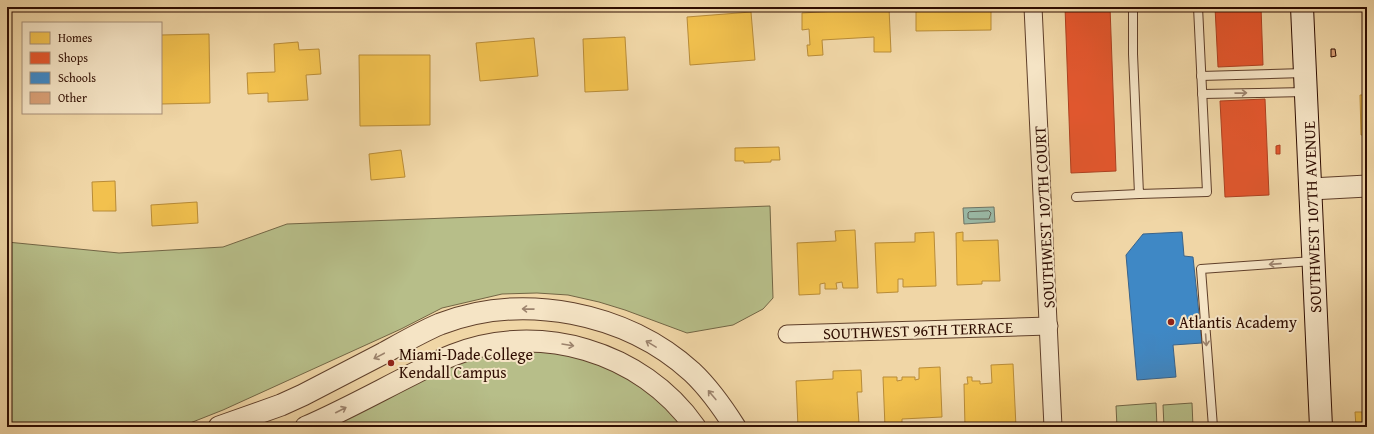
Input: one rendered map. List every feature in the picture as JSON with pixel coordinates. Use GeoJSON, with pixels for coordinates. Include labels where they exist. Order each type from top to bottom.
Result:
{"type":"FeatureCollection","features":[{"type":"Feature","properties":{"kind":"main road","name":"SOUTHWEST 107TH AVENUE"},"geometry":{"type":"LineString","coordinates":[[1302,7],[1321,427]]}},
{"type":"Feature","properties":{"kind":"street","name":"SOUTHWEST 107TH COURT"},"geometry":{"type":"LineString","coordinates":[[1033,7],[1053,427]]}},
{"type":"Feature","properties":{"kind":"street"},"geometry":{"type":"LineString","coordinates":[[1310,189],[1367,186]]}},
{"type":"Feature","properties":{"kind":"street"},"geometry":{"type":"LineString","coordinates":[[219,427],[258,420],[440,324],[479,314],[504,310],[536,309],[558,311],[617,326],[645,340],[684,366],[698,379],[717,401],[735,427]]}},
{"type":"Feature","properties":{"kind":"street","name":"SOUTHWEST 96TH TERRACE"},"geometry":{"type":"LineString","coordinates":[[787,334],[1049,326]]}},
{"type":"Feature","properties":{"kind":"street"},"geometry":{"type":"LineString","coordinates":[[306,427],[451,355],[487,344],[504,342],[552,343],[568,345],[594,352],[625,365],[654,384],[678,406],[695,427]]}},
{"type":"Feature","properties":{"kind":"lane"},"geometry":{"type":"LineString","coordinates":[[1133,7],[1133,54],[1139,194]]}},
{"type":"Feature","properties":{"kind":"lane"},"geometry":{"type":"LineString","coordinates":[[1076,197],[1207,192],[1198,7]]}},
{"type":"Feature","properties":{"kind":"lane"},"geometry":{"type":"LineString","coordinates":[[1201,76],[1306,82]]}},
{"type":"Feature","properties":{"kind":"lane"},"geometry":{"type":"LineString","coordinates":[[1202,94],[1306,82]]}},
{"type":"Feature","properties":{"kind":"lane"},"geometry":{"type":"LineString","coordinates":[[1213,427],[1201,270],[1313,261]]}},
{"type":"Feature","properties":{"kind":"green space","name":"Miami-Dade College Kendall Campus"},"geometry":{"type":"Polygon","coordinates":[[[770,206],[773,298],[763,309],[733,325],[687,333],[625,310],[568,295],[537,293],[502,294],[442,308],[401,329],[223,410],[180,427],[7,427],[7,242],[119,253],[223,247],[287,224],[770,206]]]}},
{"type":"Feature","properties":{"kind":"green space"},"geometry":{"type":"Polygon","coordinates":[[[506,351],[554,351],[605,366],[647,390],[685,427],[329,427],[462,361],[506,351]]]}},
{"type":"Feature","properties":{"kind":"green space"},"geometry":{"type":"Polygon","coordinates":[[[1156,403],[1157,427],[1117,427],[1116,406],[1156,403]]]}},
{"type":"Feature","properties":{"kind":"green space"},"geometry":{"type":"Polygon","coordinates":[[[1192,403],[1193,427],[1164,427],[1163,405],[1192,403]]]}},
{"type":"Feature","properties":{"kind":"water"},"geometry":{"type":"Polygon","coordinates":[[[994,207],[995,222],[964,224],[963,208],[994,207]]]}},
{"type":"Feature","properties":{"kind":"building: Homes"},"geometry":{"type":"Polygon","coordinates":[[[916,7],[991,7],[991,30],[916,31],[916,7]]]}},
{"type":"Feature","properties":{"kind":"building: Homes"},"geometry":{"type":"Polygon","coordinates":[[[889,8],[891,52],[874,52],[874,37],[822,40],[823,55],[808,56],[807,45],[810,45],[809,29],[802,30],[802,13],[889,8]]]}},
{"type":"Feature","properties":{"kind":"building: Homes"},"geometry":{"type":"Polygon","coordinates":[[[751,12],[755,60],[690,65],[687,17],[751,12]]]}},
{"type":"Feature","properties":{"kind":"building: Homes"},"geometry":{"type":"Polygon","coordinates":[[[209,34],[210,103],[162,104],[162,35],[209,34]]]}},
{"type":"Feature","properties":{"kind":"building: Homes"},"geometry":{"type":"Polygon","coordinates":[[[625,37],[628,90],[585,92],[583,39],[625,37]]]}},
{"type":"Feature","properties":{"kind":"building: Homes"},"geometry":{"type":"Polygon","coordinates":[[[534,38],[538,76],[480,81],[476,43],[534,38]]]}},
{"type":"Feature","properties":{"kind":"building: Homes"},"geometry":{"type":"Polygon","coordinates":[[[298,42],[299,50],[319,49],[321,74],[306,75],[308,100],[268,102],[268,93],[248,94],[247,73],[275,72],[274,44],[298,42]]]}},
{"type":"Feature","properties":{"kind":"building: Homes"},"geometry":{"type":"Polygon","coordinates":[[[359,55],[430,55],[430,125],[360,126],[359,55]]]}},
{"type":"Feature","properties":{"kind":"building: Homes"},"geometry":{"type":"Polygon","coordinates":[[[1360,95],[1367,95],[1367,135],[1361,135],[1360,95]]]}},
{"type":"Feature","properties":{"kind":"building: Homes"},"geometry":{"type":"Polygon","coordinates":[[[779,147],[780,160],[771,160],[771,162],[744,163],[744,161],[735,161],[735,148],[779,147]]]}},
{"type":"Feature","properties":{"kind":"building: Homes"},"geometry":{"type":"Polygon","coordinates":[[[401,150],[405,177],[371,180],[369,154],[401,150]]]}},
{"type":"Feature","properties":{"kind":"building: Homes"},"geometry":{"type":"Polygon","coordinates":[[[115,181],[116,211],[93,211],[92,182],[115,181]]]}},
{"type":"Feature","properties":{"kind":"building: Homes"},"geometry":{"type":"Polygon","coordinates":[[[197,202],[198,223],[152,226],[151,205],[197,202]]]}},
{"type":"Feature","properties":{"kind":"building: Homes"},"geometry":{"type":"Polygon","coordinates":[[[855,230],[858,288],[843,288],[842,282],[836,283],[837,289],[825,289],[825,283],[820,284],[820,294],[799,295],[797,243],[836,241],[835,231],[855,230]]]}},
{"type":"Feature","properties":{"kind":"building: Homes"},"geometry":{"type":"Polygon","coordinates":[[[934,232],[936,286],[903,287],[903,279],[898,279],[898,292],[877,293],[875,243],[915,242],[915,233],[934,232]]]}},
{"type":"Feature","properties":{"kind":"building: Homes"},"geometry":{"type":"Polygon","coordinates":[[[963,232],[963,241],[998,240],[1000,281],[982,281],[982,284],[957,285],[956,233],[963,232]]]}},
{"type":"Feature","properties":{"kind":"building: Homes"},"geometry":{"type":"Polygon","coordinates":[[[1365,239],[1367,239],[1367,288],[1366,288],[1365,239]]]}},
{"type":"Feature","properties":{"kind":"building: Homes"},"geometry":{"type":"Polygon","coordinates":[[[1013,364],[1016,427],[965,427],[964,384],[968,384],[967,377],[972,377],[972,381],[980,381],[980,384],[992,383],[991,365],[1013,364]]]}},
{"type":"Feature","properties":{"kind":"building: Homes"},"geometry":{"type":"Polygon","coordinates":[[[940,367],[942,417],[902,419],[902,427],[885,427],[883,377],[897,377],[897,381],[902,380],[902,377],[915,377],[915,380],[919,379],[919,368],[940,367]]]}},
{"type":"Feature","properties":{"kind":"building: Homes"},"geometry":{"type":"Polygon","coordinates":[[[861,370],[862,392],[857,392],[859,424],[798,427],[796,381],[833,379],[833,371],[861,370]]]}},
{"type":"Feature","properties":{"kind":"building: Homes"},"geometry":{"type":"Polygon","coordinates":[[[1355,412],[1362,412],[1363,420],[1367,420],[1367,427],[1356,427],[1355,412]]]}},
{"type":"Feature","properties":{"kind":"building: Shops"},"geometry":{"type":"Polygon","coordinates":[[[1065,7],[1110,7],[1116,171],[1071,173],[1065,7]]]}},
{"type":"Feature","properties":{"kind":"building: Shops"},"geometry":{"type":"Polygon","coordinates":[[[1215,7],[1261,7],[1263,65],[1218,67],[1215,7]]]}},
{"type":"Feature","properties":{"kind":"building: Shops"},"geometry":{"type":"Polygon","coordinates":[[[1265,99],[1269,195],[1225,197],[1220,101],[1265,99]]]}},
{"type":"Feature","properties":{"kind":"building: Shops"},"geometry":{"type":"Polygon","coordinates":[[[1280,145],[1280,154],[1276,154],[1276,146],[1280,145]]]}},
{"type":"Feature","properties":{"kind":"building: Schools"},"geometry":{"type":"Polygon","coordinates":[[[1182,232],[1184,256],[1193,257],[1202,343],[1173,345],[1176,377],[1137,380],[1126,255],[1143,234],[1182,232]]]}},
{"type":"Feature","properties":{"kind":"building: Other"},"geometry":{"type":"Polygon","coordinates":[[[1331,49],[1335,49],[1336,56],[1331,57],[1331,49]]]}},
{"type":"Feature","properties":{"kind":"place","name":"Atlantis Academy"},"geometry":{"type":"Point","coordinates":[1171,322]}},
{"type":"Feature","properties":{"kind":"place","name":"Miami-Dade College Kendall Campus"},"geometry":{"type":"Point","coordinates":[391,363]}}]}
